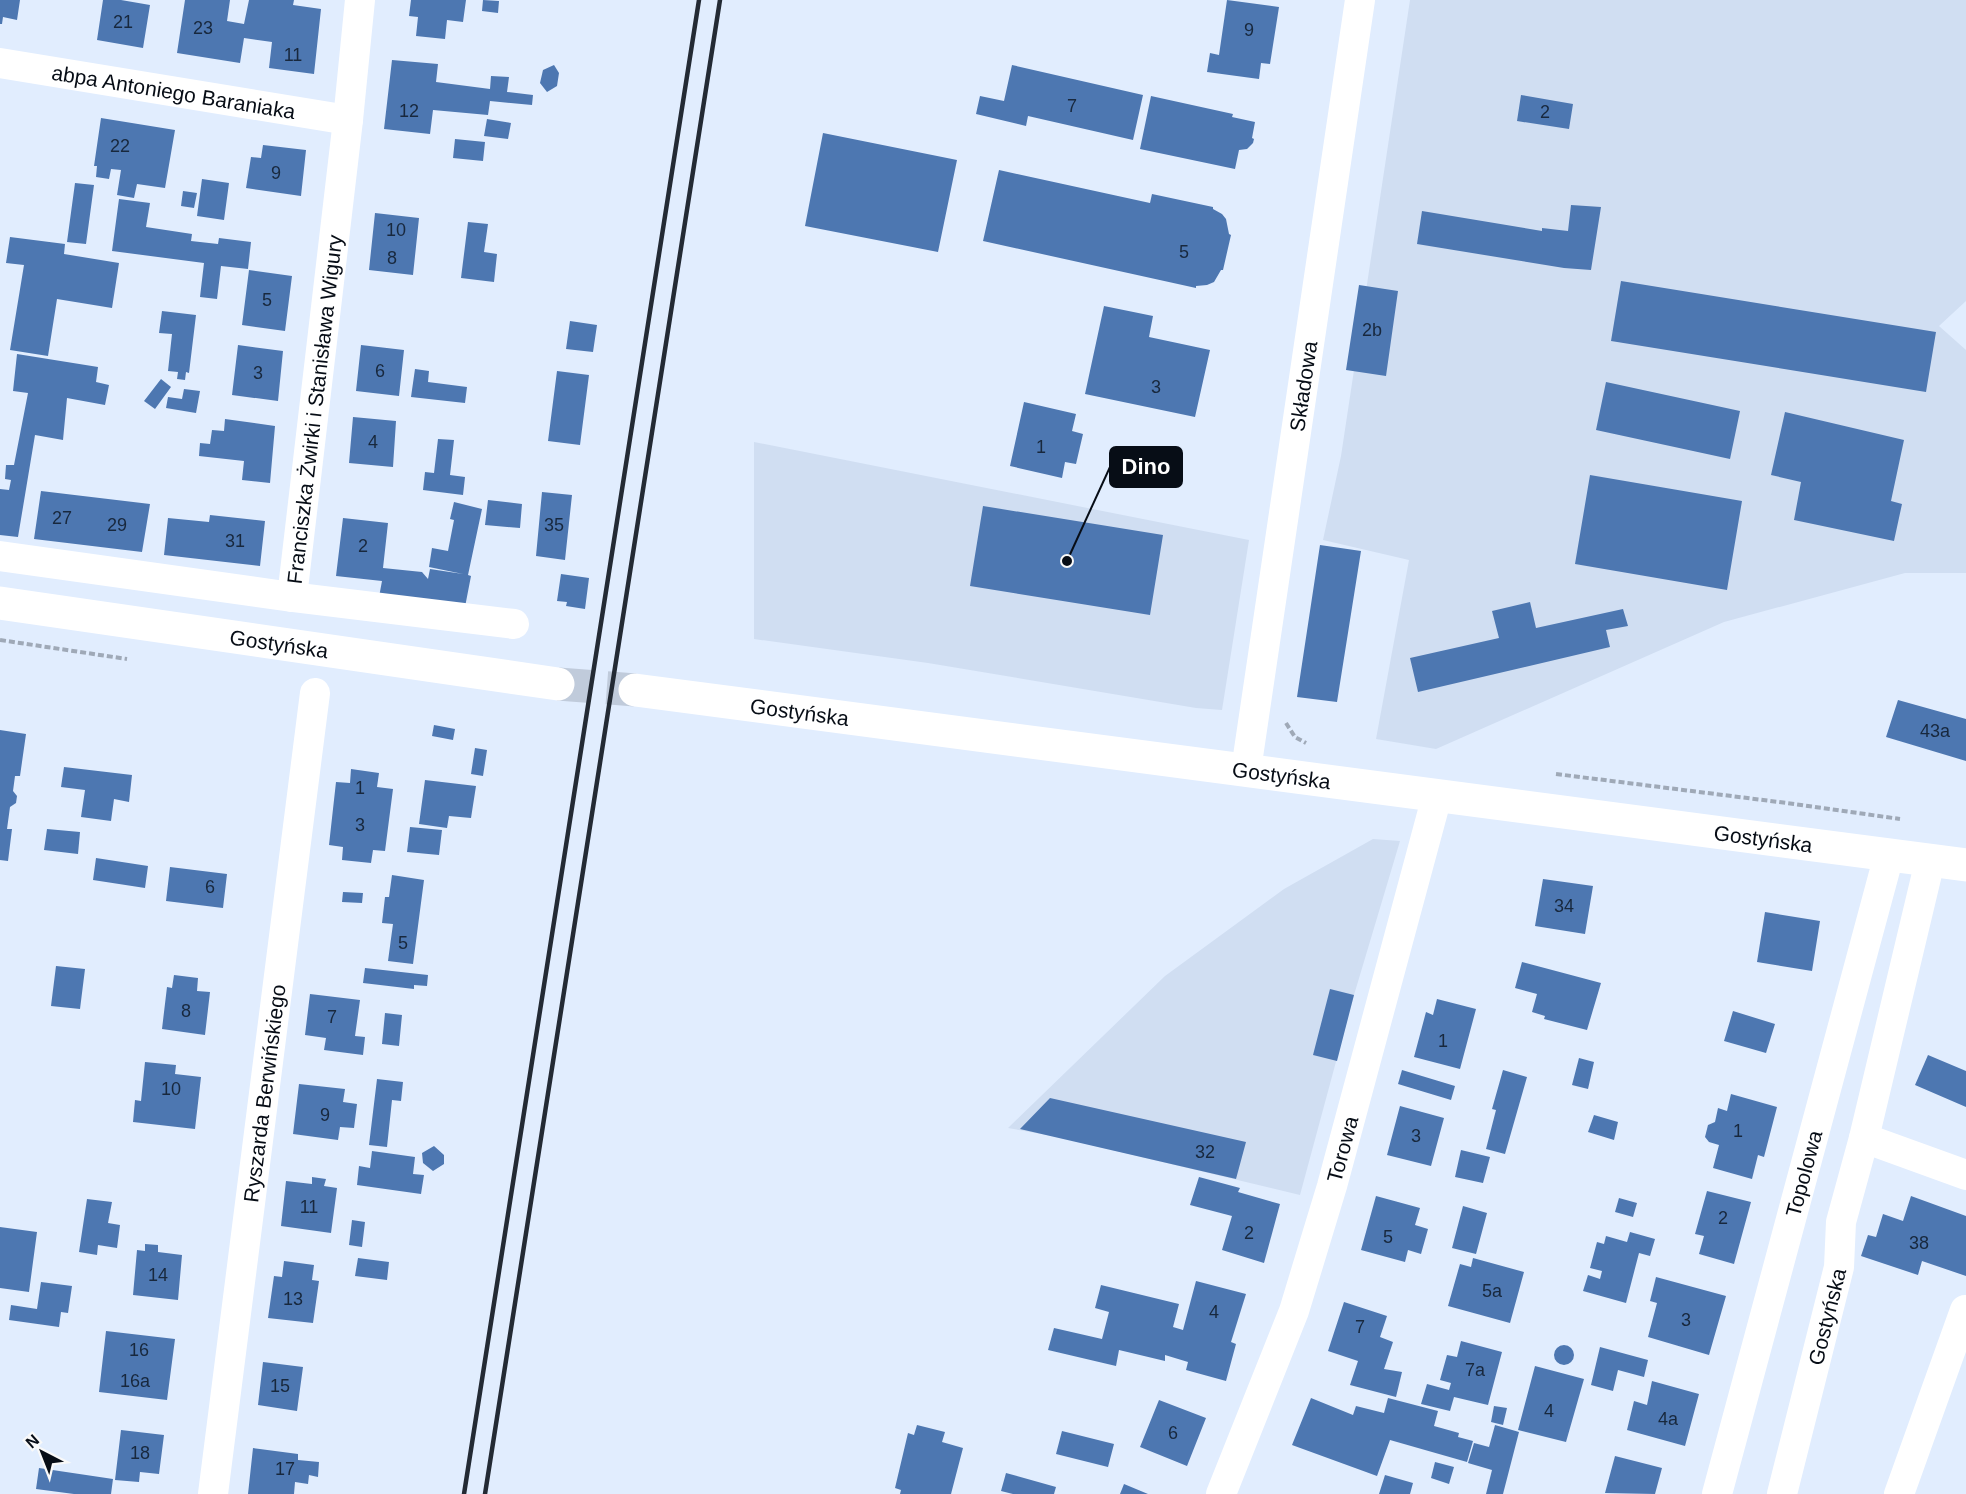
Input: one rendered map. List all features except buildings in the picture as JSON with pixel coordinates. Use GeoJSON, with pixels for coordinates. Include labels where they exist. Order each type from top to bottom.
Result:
{"type":"FeatureCollection","features":[{"type":"Feature","properties":{"kind":"main road","name":"Gostyńska"},"geometry":{"type":"LineString","coordinates":[[0,603],[558,684]]}},
{"type":"Feature","properties":{"kind":"main road","name":"Gostyńska"},"geometry":{"type":"LineString","coordinates":[[635,690],[1966,865]]}},
{"type":"Feature","properties":{"kind":"street","name":"Franciszka Żwirki i Stanisława Wigury"},"geometry":{"type":"LineString","coordinates":[[0,556],[292,597],[360,0]]}},
{"type":"Feature","properties":{"kind":"street","name":"Składowa"},"geometry":{"type":"LineString","coordinates":[[1246,770],[1360,0]]}},
{"type":"Feature","properties":{"kind":"street","name":"abpa Antoniego Baraniaka"},"geometry":{"type":"LineString","coordinates":[[0,63],[348,120]]}},
{"type":"Feature","properties":{"kind":"street"},"geometry":{"type":"LineString","coordinates":[[292,597],[514,624]]}},
{"type":"Feature","properties":{"kind":"street","name":"Ryszarda Berwińskiego"},"geometry":{"type":"LineString","coordinates":[[213,1494],[315,693]]}},
{"type":"Feature","properties":{"kind":"street","name":"Torowa"},"geometry":{"type":"LineString","coordinates":[[1221,1494],[1294,1311],[1332,1186],[1437,796]]}},
{"type":"Feature","properties":{"kind":"street","name":"Topolowa"},"geometry":{"type":"LineString","coordinates":[[1717,1494],[1888,855]]}},
{"type":"Feature","properties":{"kind":"street","name":"Gostyńska"},"geometry":{"type":"LineString","coordinates":[[1782,1494],[1839,1268],[1841,1222],[1864,1138],[1930,861]]}},
{"type":"Feature","properties":{"kind":"street"},"geometry":{"type":"LineString","coordinates":[[1864,1138],[1966,1175]]}},
{"type":"Feature","properties":{"kind":"street"},"geometry":{"type":"LineString","coordinates":[[1899,1494],[1965,1310]]}},
{"type":"Feature","properties":{"kind":"path"},"geometry":{"type":"LineString","coordinates":[[0,640],[128,659]]}},
{"type":"Feature","properties":{"kind":"path"},"geometry":{"type":"LineString","coordinates":[[1284,717],[1295,737],[1313,747]]}},
{"type":"Feature","properties":{"kind":"path"},"geometry":{"type":"LineString","coordinates":[[1545,773],[1788,803],[1910,821]]}},
{"type":"Feature","properties":{"kind":"shaded area"},"geometry":{"type":"Polygon","coordinates":[[[1410,0],[1966,0],[1966,301],[1939,326],[1966,350],[1966,573],[1905,573],[1724,622],[1436,749],[1376,739],[1409,560],[1323,540],[1341,456],[1410,0]]]}},
{"type":"Feature","properties":{"kind":"shaded area"},"geometry":{"type":"Polygon","coordinates":[[[754,442],[1249,540],[1222,710],[1196,708],[928,663],[754,639],[754,442]]]}},
{"type":"Feature","properties":{"kind":"shaded area"},"geometry":{"type":"Polygon","coordinates":[[[1373,839],[1400,841],[1354,995],[1300,1195],[1058,1137],[1008,1128],[1165,976],[1284,889],[1373,839]]]}},
{"type":"Feature","properties":{"kind":"tunnel"},"geometry":{"type":"LineString","coordinates":[[558,684],[635,690]]}},
{"type":"Feature","properties":{"kind":"railway"},"geometry":{"type":"LineString","coordinates":[[464,1494],[699,0]]}},
{"type":"Feature","properties":{"kind":"railway"},"geometry":{"type":"LineString","coordinates":[[485,1494],[720,0]]}},
{"type":"Feature","properties":{"kind":"place","name":"Dino"},"geometry":{"type":"Point","coordinates":[1067,561]}}]}
